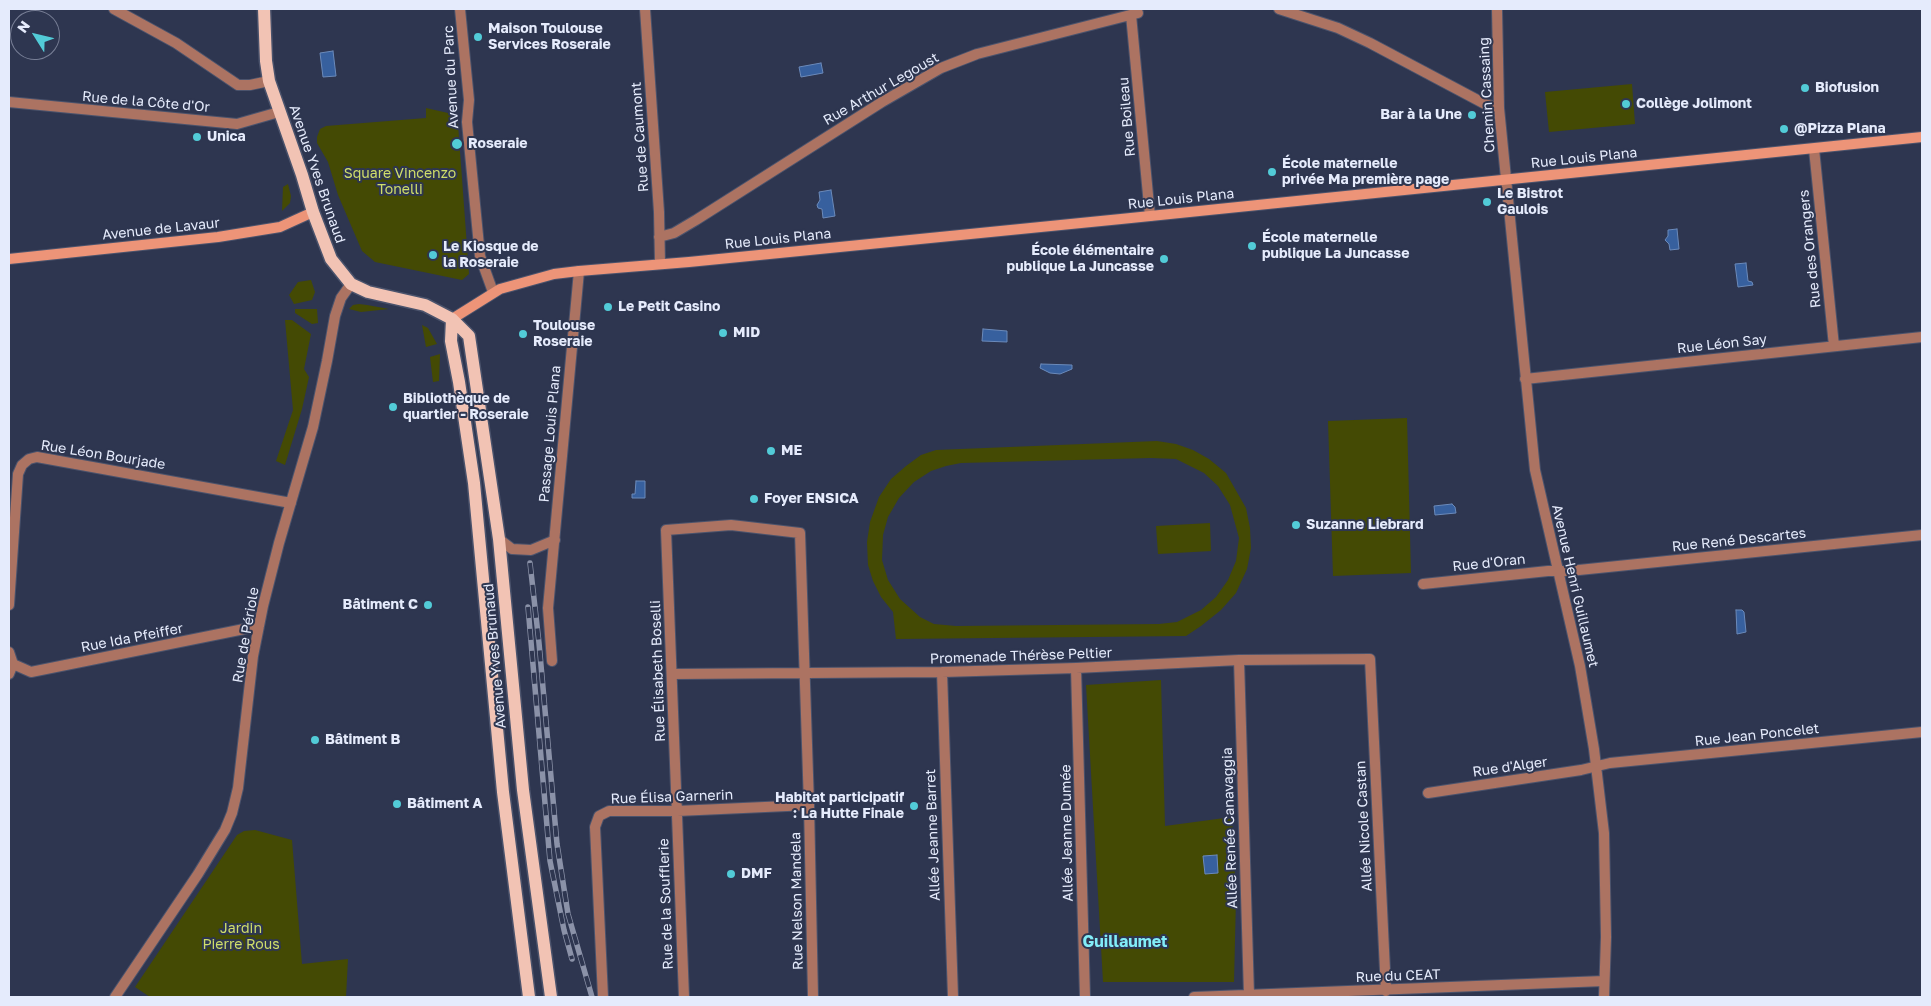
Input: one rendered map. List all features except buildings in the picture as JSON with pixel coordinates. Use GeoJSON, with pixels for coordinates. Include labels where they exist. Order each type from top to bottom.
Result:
{"type":"FeatureCollection","features":[{"type":"Feature","properties":{"kind":"main road","name":"Avenue Yves Brunaud"},"geometry":{"type":"LineString","coordinates":[[264,9],[266,61],[269,81],[313,212],[331,259],[351,284],[368,292],[425,305],[452,318],[470,336],[499,539],[523,790],[551,997]]}},
{"type":"Feature","properties":{"kind":"main road","name":"Avenue Yves Brunaud"},"geometry":{"type":"LineString","coordinates":[[452,318],[451,341],[474,483],[503,792],[529,997]]}},
{"type":"Feature","properties":{"kind":"street"},"geometry":{"type":"LineString","coordinates":[[114,9],[176,43],[238,85],[250,85],[269,81]]}},
{"type":"Feature","properties":{"kind":"street","name":"Avenue du Parc"},"geometry":{"type":"LineString","coordinates":[[460,9],[469,100],[466,122],[480,256],[493,292]]}},
{"type":"Feature","properties":{"kind":"street","name":"Rue de Caumont"},"geometry":{"type":"LineString","coordinates":[[645,9],[660,264]]}},
{"type":"Feature","properties":{"kind":"street"},"geometry":{"type":"LineString","coordinates":[[1279,9],[1338,28],[1485,104],[1499,108]]}},
{"type":"Feature","properties":{"kind":"street","name":"Chemin Cassaing"},"geometry":{"type":"LineString","coordinates":[[1497,9],[1499,108],[1506,181]]}},
{"type":"Feature","properties":{"kind":"street","name":"Rue Arthur Legoust"},"geometry":{"type":"LineString","coordinates":[[659,237],[674,233],[696,220],[882,102],[940,68],[977,54],[1135,14]]}},
{"type":"Feature","properties":{"kind":"street","name":"Rue Boileau"},"geometry":{"type":"LineString","coordinates":[[1135,14],[1150,216]]}},
{"type":"Feature","properties":{"kind":"street","name":"Rue de la Côte d'Or"},"geometry":{"type":"LineString","coordinates":[[9,102],[237,124],[279,112]]}},
{"type":"Feature","properties":{"kind":"street","name":"Rue Louis Plana"},"geometry":{"type":"LineString","coordinates":[[452,318],[493,292],[554,274],[1506,181],[1922,137]]}},
{"type":"Feature","properties":{"kind":"street","name":"Rue des Orangers"},"geometry":{"type":"LineString","coordinates":[[1814,148],[1834,346]]}},
{"type":"Feature","properties":{"kind":"street","name":"Avenue Henri Guillaumet"},"geometry":{"type":"LineString","coordinates":[[1506,181],[1535,470],[1580,666],[1604,834],[1606,886],[1604,997]]}},
{"type":"Feature","properties":{"kind":"street","name":"Avenue de Lavaur"},"geometry":{"type":"LineString","coordinates":[[9,259],[218,237],[280,227],[313,212]]}},
{"type":"Feature","properties":{"kind":"street","name":"Passage Louis Plana"},"geometry":{"type":"LineString","coordinates":[[552,661],[548,608],[579,271]]}},
{"type":"Feature","properties":{"kind":"street","name":"Rue de Périole"},"geometry":{"type":"LineString","coordinates":[[115,997],[198,874],[225,830],[232,812],[238,788],[253,656],[259,626],[279,543],[315,418],[335,316],[342,298],[351,284]]}},
{"type":"Feature","properties":{"kind":"street","name":"Rue Léon Say"},"geometry":{"type":"LineString","coordinates":[[1525,379],[1922,337]]}},
{"type":"Feature","properties":{"kind":"street","name":"Rue Léon Bourjade"},"geometry":{"type":"LineString","coordinates":[[9,605],[18,474],[22,465],[29,459],[37,457],[291,503]]}},
{"type":"Feature","properties":{"kind":"street","name":"Rue Élisabeth Boselli"},"geometry":{"type":"LineString","coordinates":[[677,811],[666,530],[731,525],[800,534]]}},
{"type":"Feature","properties":{"kind":"street","name":"Rue Nelson Mandela"},"geometry":{"type":"LineString","coordinates":[[800,534],[806,674],[813,997]]}},
{"type":"Feature","properties":{"kind":"street","name":"Rue René Descartes"},"geometry":{"type":"LineString","coordinates":[[1558,571],[1922,535]]}},
{"type":"Feature","properties":{"kind":"street"},"geometry":{"type":"LineString","coordinates":[[499,539],[512,549],[531,550],[555,540]]}},
{"type":"Feature","properties":{"kind":"street","name":"Rue d'Oran"},"geometry":{"type":"LineString","coordinates":[[1423,584],[1558,571]]}},
{"type":"Feature","properties":{"kind":"street","name":"Rue Ida Pfeiffer"},"geometry":{"type":"LineString","coordinates":[[11,669],[31,672],[259,626]]}},
{"type":"Feature","properties":{"kind":"street"},"geometry":{"type":"LineString","coordinates":[[9,652],[11,669]]}},
{"type":"Feature","properties":{"kind":"street","name":"Promenade Thérèse Peltier"},"geometry":{"type":"LineString","coordinates":[[672,674],[942,672],[1239,660],[1370,659]]}},
{"type":"Feature","properties":{"kind":"street","name":"Allée Nicole Castan"},"geometry":{"type":"LineString","coordinates":[[1370,659],[1386,990]]}},
{"type":"Feature","properties":{"kind":"street","name":"Allée Renée Canavaggia"},"geometry":{"type":"LineString","coordinates":[[1239,660],[1249,995]]}},
{"type":"Feature","properties":{"kind":"street","name":"Allée Jeanne Dumée"},"geometry":{"type":"LineString","coordinates":[[1076,668],[1085,997]]}},
{"type":"Feature","properties":{"kind":"street","name":"Allée Jeanne Barret"},"geometry":{"type":"LineString","coordinates":[[942,672],[953,997]]}},
{"type":"Feature","properties":{"kind":"street","name":"Rue Jean Poncelet"},"geometry":{"type":"LineString","coordinates":[[1595,767],[1610,762],[1922,732]]}},
{"type":"Feature","properties":{"kind":"street","name":"Rue d'Alger"},"geometry":{"type":"LineString","coordinates":[[1428,793],[1595,767]]}},
{"type":"Feature","properties":{"kind":"street","name":"Rue Élisa Garnerin"},"geometry":{"type":"LineString","coordinates":[[603,997],[594,827],[599,816],[609,811],[677,811],[809,805]]}},
{"type":"Feature","properties":{"kind":"street","name":"Rue de la Soufflerie"},"geometry":{"type":"LineString","coordinates":[[677,811],[684,997]]}},
{"type":"Feature","properties":{"kind":"street","name":"Rue du CEAT"},"geometry":{"type":"LineString","coordinates":[[1194,997],[1604,981]]}},
{"type":"Feature","properties":{"kind":"green space"},"geometry":{"type":"Polygon","coordinates":[[[1632,84],[1635,124],[1549,132],[1545,92],[1632,84]]]}},
{"type":"Feature","properties":{"kind":"green space","name":"Square Vincenzo Tonelli"},"geometry":{"type":"Polygon","coordinates":[[[426,108],[448,113],[458,124],[469,274],[462,280],[375,262],[362,251],[338,195],[328,162],[317,143],[320,129],[326,126],[426,118],[426,108]]]}},
{"type":"Feature","properties":{"kind":"green space"},"geometry":{"type":"Polygon","coordinates":[[[288,184],[291,196],[290,203],[282,211],[283,187],[288,184]]]}},
{"type":"Feature","properties":{"kind":"green space"},"geometry":{"type":"Polygon","coordinates":[[[311,280],[315,292],[312,300],[294,304],[289,295],[298,282],[311,280]]]}},
{"type":"Feature","properties":{"kind":"green space"},"geometry":{"type":"Polygon","coordinates":[[[359,304],[389,309],[361,312],[349,309],[353,305],[359,304]]]}},
{"type":"Feature","properties":{"kind":"green space"},"geometry":{"type":"Polygon","coordinates":[[[295,309],[317,309],[318,323],[312,324],[295,313],[295,309]]]}},
{"type":"Feature","properties":{"kind":"green space"},"geometry":{"type":"Polygon","coordinates":[[[285,320],[292,320],[311,334],[304,369],[309,377],[302,409],[285,465],[276,461],[293,410],[285,320]]]}},
{"type":"Feature","properties":{"kind":"green space"},"geometry":{"type":"Polygon","coordinates":[[[422,325],[428,328],[437,344],[426,347],[422,325]]]}},
{"type":"Feature","properties":{"kind":"green space"},"geometry":{"type":"Polygon","coordinates":[[[440,354],[439,381],[433,382],[430,357],[440,354]]]}},
{"type":"Feature","properties":{"kind":"green space"},"geometry":{"type":"Polygon","coordinates":[[[1407,418],[1411,573],[1333,576],[1328,421],[1407,418]]]}},
{"type":"Feature","properties":{"kind":"green space"},"geometry":{"type":"Polygon","coordinates":[[[1157,441],[1176,444],[1193,450],[1209,459],[1226,473],[1246,508],[1251,548],[1247,569],[1236,593],[1221,610],[1186,636],[896,639],[893,612],[881,597],[868,565],[867,542],[870,522],[879,497],[891,479],[921,455],[936,450],[1157,441]],[[1176,459],[961,463],[931,471],[914,482],[899,498],[888,517],[883,535],[882,560],[888,580],[900,599],[920,617],[934,624],[956,626],[1159,624],[1177,622],[1201,610],[1216,597],[1228,580],[1236,561],[1239,538],[1230,505],[1218,486],[1204,473],[1176,459]]]}},
{"type":"Feature","properties":{"kind":"green space"},"geometry":{"type":"Polygon","coordinates":[[[1210,523],[1211,551],[1158,554],[1156,526],[1210,523]]]}},
{"type":"Feature","properties":{"kind":"green space"},"geometry":{"type":"Polygon","coordinates":[[[1161,680],[1165,826],[1232,817],[1236,898],[1234,982],[1103,982],[1086,685],[1161,680]]]}},
{"type":"Feature","properties":{"kind":"green space","name":"Jardin Pierre Rous"},"geometry":{"type":"Polygon","coordinates":[[[255,830],[292,840],[302,964],[348,959],[346,997],[150,997],[135,987],[237,835],[244,831],[255,830]]]}},
{"type":"Feature","properties":{"kind":"water"},"geometry":{"type":"Polygon","coordinates":[[[333,51],[336,76],[323,77],[320,53],[333,51]]]}},
{"type":"Feature","properties":{"kind":"water"},"geometry":{"type":"Polygon","coordinates":[[[821,63],[823,73],[801,77],[799,67],[821,63]]]}},
{"type":"Feature","properties":{"kind":"water"},"geometry":{"type":"Polygon","coordinates":[[[831,190],[835,216],[823,218],[822,209],[818,208],[817,205],[820,200],[819,192],[831,190]]]}},
{"type":"Feature","properties":{"kind":"water"},"geometry":{"type":"Polygon","coordinates":[[[1677,229],[1679,249],[1670,250],[1669,244],[1665,240],[1668,236],[1668,230],[1677,229]]]}},
{"type":"Feature","properties":{"kind":"water"},"geometry":{"type":"Polygon","coordinates":[[[1746,263],[1748,281],[1752,282],[1753,285],[1738,287],[1735,264],[1746,263]]]}},
{"type":"Feature","properties":{"kind":"water"},"geometry":{"type":"Polygon","coordinates":[[[983,329],[1007,331],[1007,342],[982,341],[983,329]]]}},
{"type":"Feature","properties":{"kind":"water"},"geometry":{"type":"Polygon","coordinates":[[[1041,364],[1072,365],[1072,369],[1060,374],[1050,373],[1040,368],[1041,364]]]}},
{"type":"Feature","properties":{"kind":"water"},"geometry":{"type":"Polygon","coordinates":[[[636,481],[645,481],[645,498],[632,498],[632,494],[635,494],[636,481]]]}},
{"type":"Feature","properties":{"kind":"water"},"geometry":{"type":"Polygon","coordinates":[[[1452,504],[1455,507],[1456,513],[1435,515],[1434,506],[1452,504]]]}},
{"type":"Feature","properties":{"kind":"water"},"geometry":{"type":"Polygon","coordinates":[[[1736,610],[1744,612],[1746,632],[1737,634],[1736,610]]]}},
{"type":"Feature","properties":{"kind":"water"},"geometry":{"type":"Polygon","coordinates":[[[1217,855],[1218,873],[1205,874],[1203,856],[1217,855]]]}},
{"type":"Feature","properties":{"kind":"railway"},"geometry":{"type":"LineString","coordinates":[[530,563],[557,844],[568,914],[592,997]]}},
{"type":"Feature","properties":{"kind":"railway"},"geometry":{"type":"LineString","coordinates":[[528,607],[550,861],[572,959]]}},
{"type":"Feature","properties":{"kind":"place","name":"Maison Toulouse Services Roseraie"},"geometry":{"type":"Point","coordinates":[478,37]}},
{"type":"Feature","properties":{"kind":"place","name":"Biofusion"},"geometry":{"type":"Point","coordinates":[1805,88]}},
{"type":"Feature","properties":{"kind":"place","name":"Collège Jolimont"},"geometry":{"type":"Point","coordinates":[1626,104]}},
{"type":"Feature","properties":{"kind":"place","name":"Bar à la Une"},"geometry":{"type":"Point","coordinates":[1472,115]}},
{"type":"Feature","properties":{"kind":"place","name":"@Pizza Plana"},"geometry":{"type":"Point","coordinates":[1784,129]}},
{"type":"Feature","properties":{"kind":"place","name":"Unica"},"geometry":{"type":"Point","coordinates":[197,137]}},
{"type":"Feature","properties":{"kind":"place","name":"Roseraie"},"geometry":{"type":"Point","coordinates":[457,144]}},
{"type":"Feature","properties":{"kind":"place","name":"École maternelle privée Ma première page"},"geometry":{"type":"Point","coordinates":[1272,172]}},
{"type":"Feature","properties":{"kind":"place","name":"Le Bistrot Gaulois"},"geometry":{"type":"Point","coordinates":[1487,202]}},
{"type":"Feature","properties":{"kind":"place","name":"École maternelle publique La Juncasse"},"geometry":{"type":"Point","coordinates":[1252,246]}},
{"type":"Feature","properties":{"kind":"place","name":"Le Kiosque de la Roseraie"},"geometry":{"type":"Point","coordinates":[433,255]}},
{"type":"Feature","properties":{"kind":"place","name":"École élémentaire publique La Juncasse"},"geometry":{"type":"Point","coordinates":[1164,259]}},
{"type":"Feature","properties":{"kind":"place","name":"Le Petit Casino"},"geometry":{"type":"Point","coordinates":[608,307]}},
{"type":"Feature","properties":{"kind":"place","name":"MID"},"geometry":{"type":"Point","coordinates":[723,333]}},
{"type":"Feature","properties":{"kind":"place","name":"Toulouse Roseraie"},"geometry":{"type":"Point","coordinates":[523,334]}},
{"type":"Feature","properties":{"kind":"place","name":"Bibliothèque de quartier - Roseraie"},"geometry":{"type":"Point","coordinates":[393,407]}},
{"type":"Feature","properties":{"kind":"place","name":"ME"},"geometry":{"type":"Point","coordinates":[771,451]}},
{"type":"Feature","properties":{"kind":"place","name":"Foyer ENSICA"},"geometry":{"type":"Point","coordinates":[754,499]}},
{"type":"Feature","properties":{"kind":"place","name":"Suzanne Liebrard"},"geometry":{"type":"Point","coordinates":[1296,525]}},
{"type":"Feature","properties":{"kind":"place","name":"Bâtiment C"},"geometry":{"type":"Point","coordinates":[428,605]}},
{"type":"Feature","properties":{"kind":"place","name":"Bâtiment B"},"geometry":{"type":"Point","coordinates":[315,740]}},
{"type":"Feature","properties":{"kind":"place","name":"Bâtiment A"},"geometry":{"type":"Point","coordinates":[397,804]}},
{"type":"Feature","properties":{"kind":"place","name":"Habitat participatif : La Hutte Finale"},"geometry":{"type":"Point","coordinates":[914,806]}},
{"type":"Feature","properties":{"kind":"place","name":"DMF"},"geometry":{"type":"Point","coordinates":[731,874]}},
{"type":"Feature","properties":{"kind":"district","name":"Guillaumet"},"geometry":{"type":"Point","coordinates":[1125,942]}}]}
